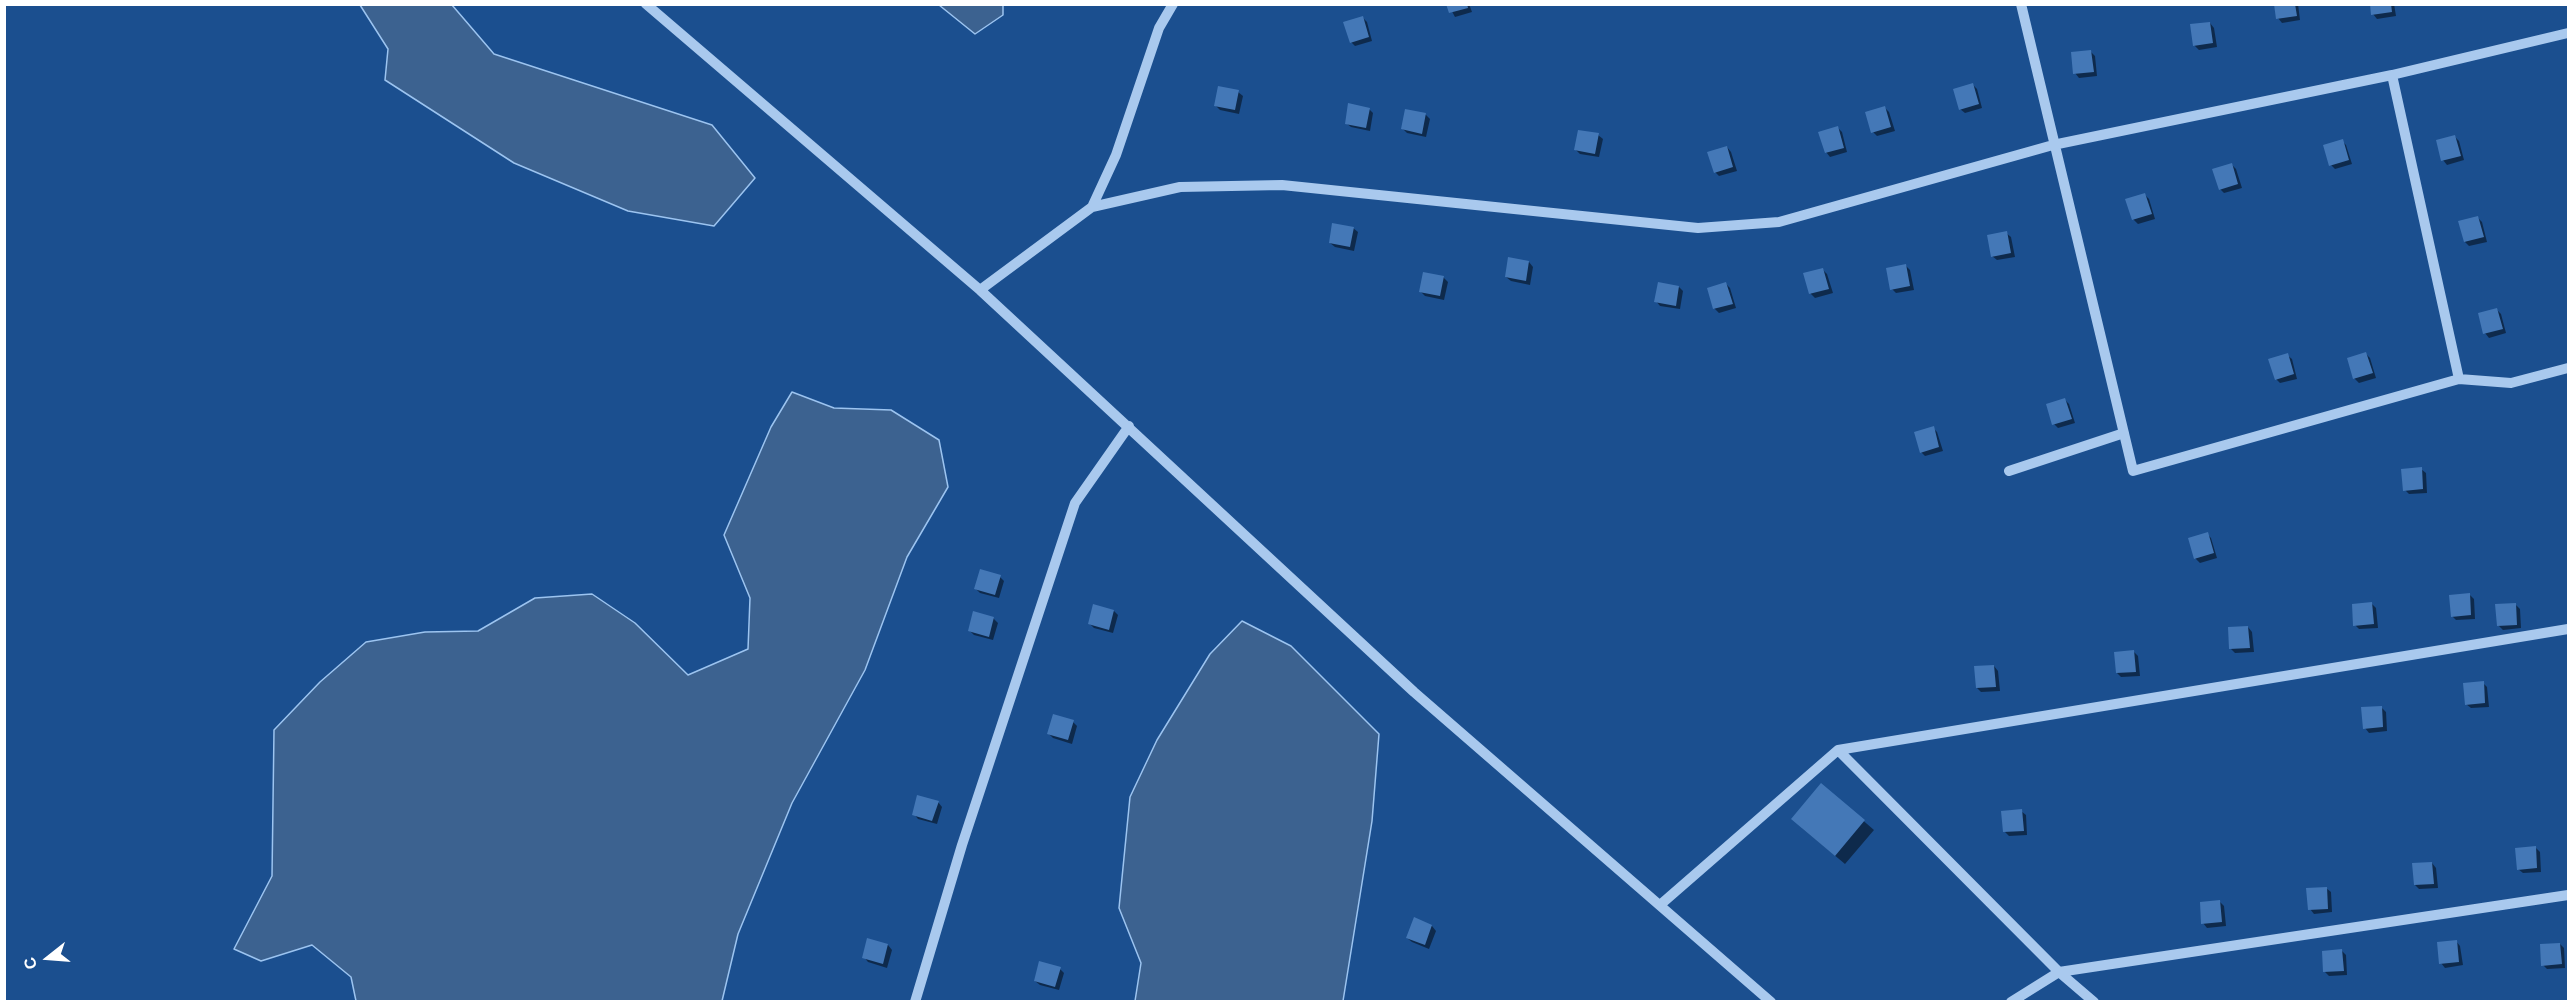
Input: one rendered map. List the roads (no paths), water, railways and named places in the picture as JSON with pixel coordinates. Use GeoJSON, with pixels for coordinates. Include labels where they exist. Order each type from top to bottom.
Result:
{"type":"FeatureCollection","features":[{"type":"Feature","properties":{"kind":"street"},"geometry":{"type":"LineString","coordinates":[[646,4],[980,290],[1130,426],[1414,692],[1771,1002]]}},
{"type":"Feature","properties":{"kind":"street"},"geometry":{"type":"LineString","coordinates":[[1092,207],[1116,155],[1159,28],[1173,4]]}},
{"type":"Feature","properties":{"kind":"street"},"geometry":{"type":"LineString","coordinates":[[2021,4],[2133,471],[2459,378],[2511,382],[2568,368]]}},
{"type":"Feature","properties":{"kind":"street"},"geometry":{"type":"LineString","coordinates":[[980,290],[1092,207],[1180,187],[1282,185],[1698,228],[1779,222],[2053,145],[2392,75],[2568,33]]}},
{"type":"Feature","properties":{"kind":"street"},"geometry":{"type":"LineString","coordinates":[[2392,75],[2459,378]]}},
{"type":"Feature","properties":{"kind":"street"},"geometry":{"type":"LineString","coordinates":[[915,1002],[962,845],[1075,503],[1130,426]]}},
{"type":"Feature","properties":{"kind":"street"},"geometry":{"type":"LineString","coordinates":[[2009,471],[2124,433]]}},
{"type":"Feature","properties":{"kind":"street"},"geometry":{"type":"LineString","coordinates":[[1660,905],[1838,750],[2568,629]]}},
{"type":"Feature","properties":{"kind":"street"},"geometry":{"type":"LineString","coordinates":[[1838,750],[2059,972],[2094,1002]]}},
{"type":"Feature","properties":{"kind":"street"},"geometry":{"type":"LineString","coordinates":[[2011,1002],[2059,972],[2568,895]]}},
{"type":"Feature","properties":{"kind":"water"},"geometry":{"type":"Polygon","coordinates":[[[360,5],[452,5],[494,54],[712,125],[755,178],[714,226],[628,211],[514,163],[385,80],[388,49],[360,5]]]}},
{"type":"Feature","properties":{"kind":"water"},"geometry":{"type":"Polygon","coordinates":[[[939,5],[1003,5],[1003,15],[975,34],[939,5]]]}},
{"type":"Feature","properties":{"kind":"water"},"geometry":{"type":"Polygon","coordinates":[[[792,392],[834,408],[891,410],[939,440],[948,487],[907,557],[865,670],[792,803],[738,934],[722,1001],[356,1001],[351,977],[312,945],[261,961],[234,949],[272,876],[274,730],[320,682],[366,642],[425,632],[478,631],[535,598],[592,594],[635,623],[688,675],[748,649],[750,598],[724,535],[771,427],[792,392]]]}},
{"type":"Feature","properties":{"kind":"water"},"geometry":{"type":"Polygon","coordinates":[[[1242,621],[1291,646],[1379,734],[1372,821],[1343,1001],[1135,1001],[1141,963],[1119,908],[1130,797],[1157,740],[1210,654],[1242,621]]]}}]}
